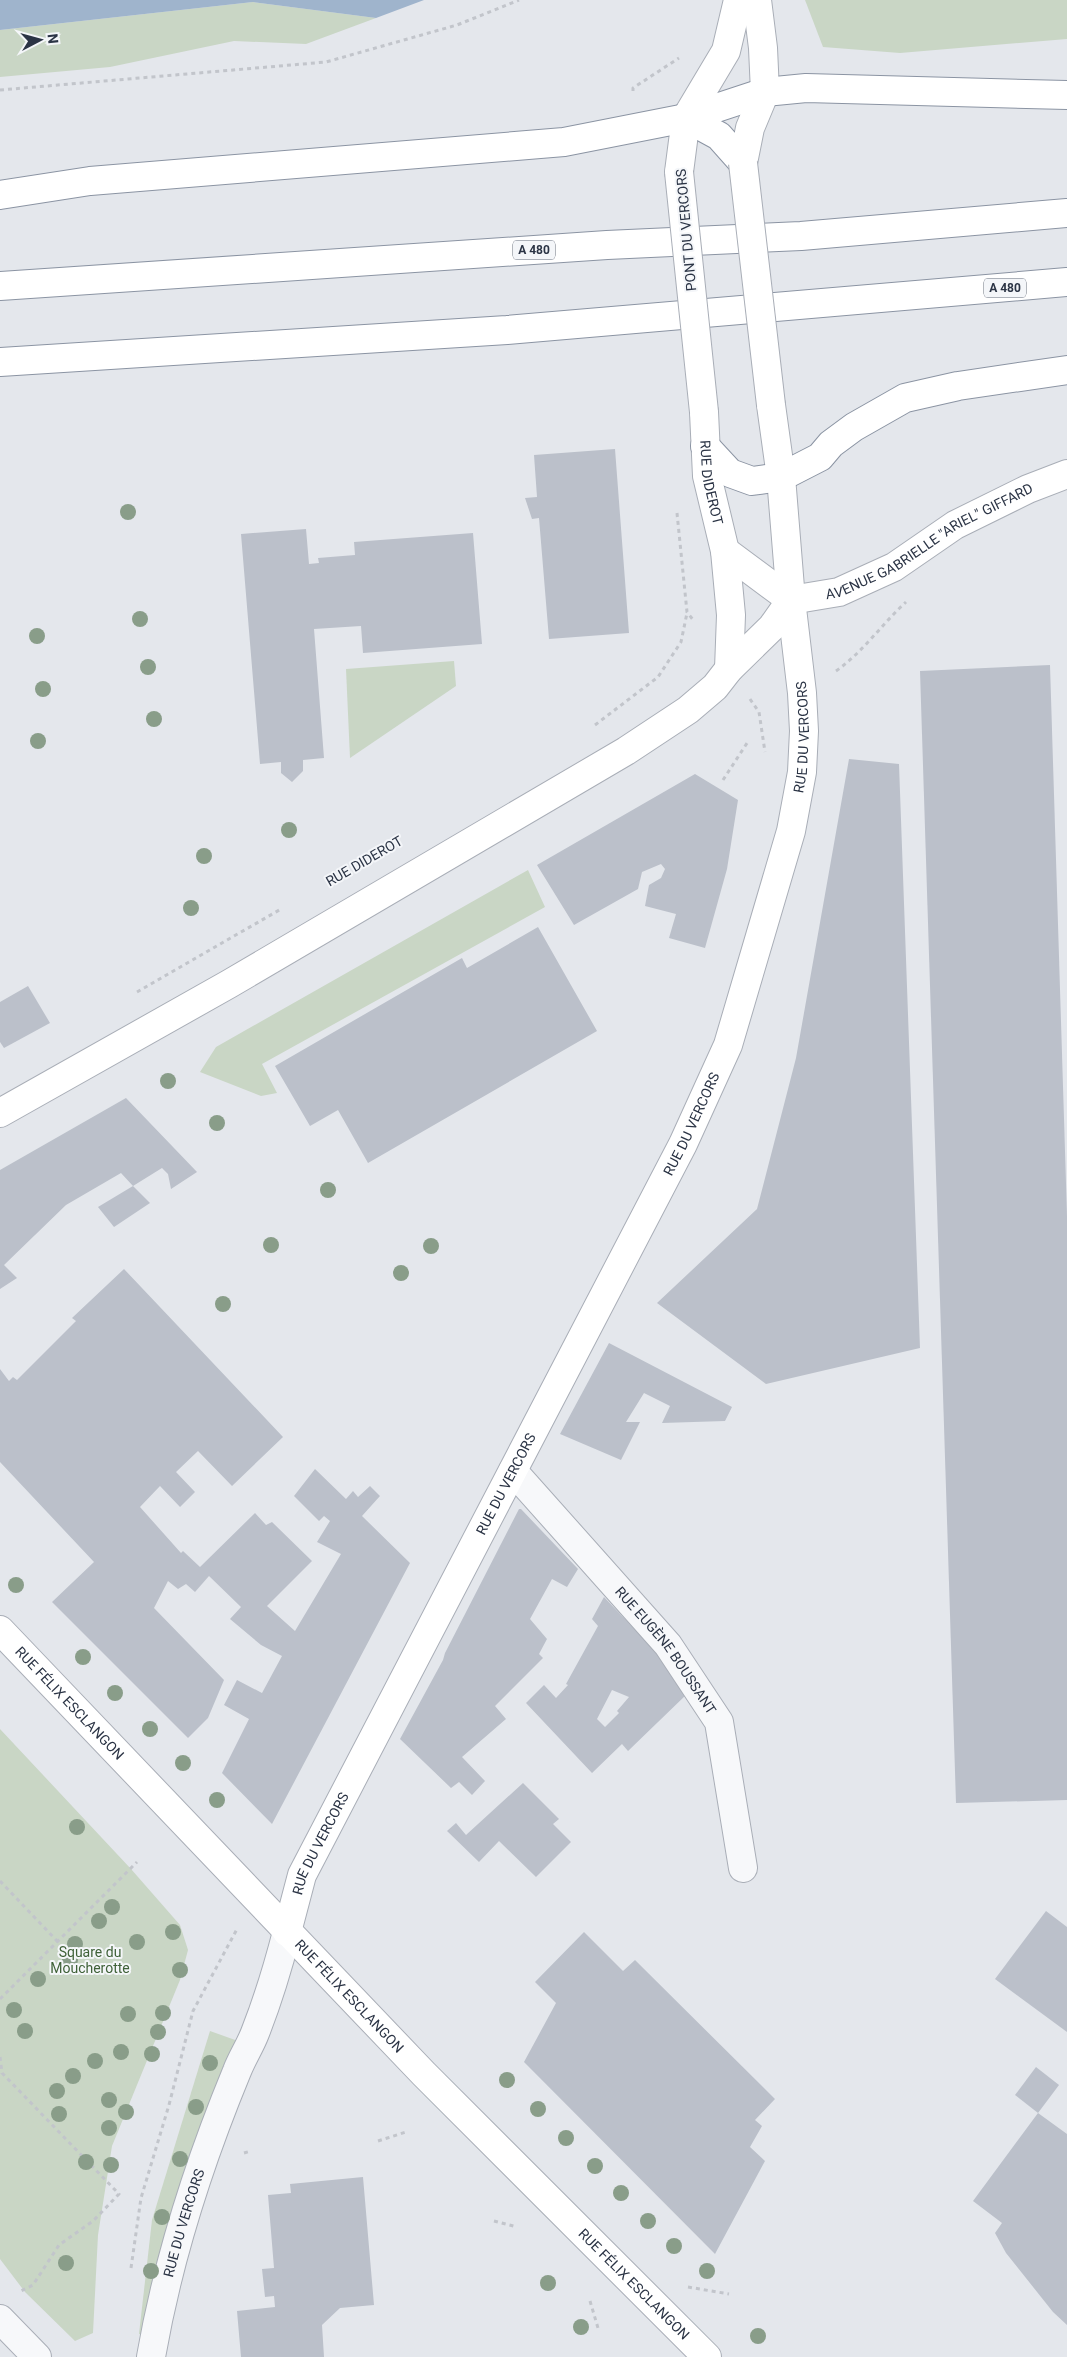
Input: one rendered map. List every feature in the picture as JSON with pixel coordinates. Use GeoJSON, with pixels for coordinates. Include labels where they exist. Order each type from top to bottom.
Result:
{"type":"FeatureCollection","features":[{"type":"Feature","properties":{"kind":"main road","name":"PONT DU VERCORS"},"geometry":{"type":"LineString","coordinates":[[704,412],[679,172],[686,118],[726,51],[738,0]]}},
{"type":"Feature","properties":{"kind":"main road"},"geometry":{"type":"LineString","coordinates":[[756,0],[763,48],[765,92],[750,128],[743,163],[781,477]]}},
{"type":"Feature","properties":{"kind":"main road"},"geometry":{"type":"LineString","coordinates":[[0,195],[90,182],[564,142],[686,118],[765,92],[806,88],[1067,95]]}},
{"type":"Feature","properties":{"kind":"main road"},"geometry":{"type":"LineString","coordinates":[[686,118],[719,136],[743,163]]}},
{"type":"Feature","properties":{"kind":"main road","name":"A 480"},"geometry":{"type":"LineString","coordinates":[[0,286],[607,245],[801,236],[1067,213]]}},
{"type":"Feature","properties":{"kind":"main road","name":"A 480"},"geometry":{"type":"LineString","coordinates":[[0,362],[507,330],[1067,282]]}},
{"type":"Feature","properties":{"kind":"main road"},"geometry":{"type":"LineString","coordinates":[[705,446],[730,473],[752,480],[781,477],[820,457],[831,444],[854,427],[905,398],[958,386],[1067,370]]}},
{"type":"Feature","properties":{"kind":"main road","name":"RUE DIDEROT"},"geometry":{"type":"LineString","coordinates":[[704,412],[707,476],[725,551],[731,615],[722,678]]}},
{"type":"Feature","properties":{"kind":"main road","name":"AVENUE GABRIELLE \"ARIEL\" GIFFARD"},"geometry":{"type":"LineString","coordinates":[[791,600],[839,592],[894,567],[954,525],[1028,489],[1067,474]]}},
{"type":"Feature","properties":{"kind":"main road","name":"RUE DU VERCORS"},"geometry":{"type":"LineString","coordinates":[[287,1932],[302,1875],[683,1144],[728,1045],[791,831],[802,772],[804,731],[802,693],[791,600],[781,477]]}},
{"type":"Feature","properties":{"kind":"main road"},"geometry":{"type":"LineString","coordinates":[[0,1113],[230,984],[626,752],[688,710],[772,627],[791,600],[725,551]]}},
{"type":"Feature","properties":{"kind":"main road","name":"RUE FÉLIX ESCLANGON"},"geometry":{"type":"LineString","coordinates":[[0,1630],[469,2121],[707,2357]]}},
{"type":"Feature","properties":{"kind":"street","name":"RUE EUGÈNE BOUSSANT"},"geometry":{"type":"LineString","coordinates":[[513,1471],[668,1645],[719,1722],[743,1868]]}},
{"type":"Feature","properties":{"kind":"street","name":"RUE DU VERCORS"},"geometry":{"type":"LineString","coordinates":[[151,2357],[160,2303],[181,2230],[237,2070],[254,2035],[274,1982],[287,1932]]}},
{"type":"Feature","properties":{"kind":"street"},"geometry":{"type":"LineString","coordinates":[[0,2319],[37,2357]]}},
{"type":"Feature","properties":{"kind":"path"},"geometry":{"type":"LineString","coordinates":[[0,90],[326,62],[457,25],[519,0]]}},
{"type":"Feature","properties":{"kind":"path"},"geometry":{"type":"LineString","coordinates":[[848,662],[889,618],[911,598]]}},
{"type":"Feature","properties":{"kind":"path"},"geometry":{"type":"LineString","coordinates":[[589,729],[658,677],[681,642],[687,612]]}},
{"type":"Feature","properties":{"kind":"path"},"geometry":{"type":"LineString","coordinates":[[759,712],[765,754]]}},
{"type":"Feature","properties":{"kind":"path"},"geometry":{"type":"LineString","coordinates":[[723,780],[749,740]]}},
{"type":"Feature","properties":{"kind":"path"},"geometry":{"type":"LineString","coordinates":[[130,996],[283,908]]}},
{"type":"Feature","properties":{"kind":"path"},"geometry":{"type":"LineString","coordinates":[[0,1999],[137,1862]]}},
{"type":"Feature","properties":{"kind":"path"},"geometry":{"type":"LineString","coordinates":[[0,1881],[58,1942]]}},
{"type":"Feature","properties":{"kind":"path"},"geometry":{"type":"LineString","coordinates":[[130,2274],[141,2198],[193,2011],[218,1967]]}},
{"type":"Feature","properties":{"kind":"path"},"geometry":{"type":"LineString","coordinates":[[0,2057],[2,2073],[119,2194],[93,2221],[59,2245],[33,2285],[15,2294]]}},
{"type":"Feature","properties":{"kind":"path"},"geometry":{"type":"LineString","coordinates":[[378,2141],[406,2132]]}},
{"type":"Feature","properties":{"kind":"path"},"geometry":{"type":"LineString","coordinates":[[494,2221],[517,2227]]}},
{"type":"Feature","properties":{"kind":"path"},"geometry":{"type":"LineString","coordinates":[[590,2301],[598,2328]]}},
{"type":"Feature","properties":{"kind":"green space"},"geometry":{"type":"Polygon","coordinates":[[[805,0],[1067,0],[1067,39],[900,53],[823,47],[805,0]]]}},
{"type":"Feature","properties":{"kind":"green space"},"geometry":{"type":"Polygon","coordinates":[[[253,2],[376,18],[306,44],[234,41],[110,67],[0,77],[0,30],[253,2]]]}},
{"type":"Feature","properties":{"kind":"green space"},"geometry":{"type":"Polygon","coordinates":[[[454,661],[456,686],[350,758],[346,669],[454,661]]]}},
{"type":"Feature","properties":{"kind":"green space"},"geometry":{"type":"Polygon","coordinates":[[[528,870],[545,907],[262,1064],[277,1093],[261,1096],[200,1072],[216,1047],[528,870]]]}},
{"type":"Feature","properties":{"kind":"green space","name":"Square du Moucherotte"},"geometry":{"type":"Polygon","coordinates":[[[0,1729],[131,1869],[180,1925],[188,1950],[180,1980],[112,2146],[98,2235],[93,2333],[75,2341],[25,2292],[0,2259],[0,1729]]]}},
{"type":"Feature","properties":{"kind":"green space"},"geometry":{"type":"Polygon","coordinates":[[[210,2031],[238,2041],[147,2336],[139,2334],[152,2220],[210,2031]]]}},
{"type":"Feature","properties":{"kind":"water"},"geometry":{"type":"Polygon","coordinates":[[[0,0],[424,0],[376,18],[253,2],[0,30],[0,0]]]}},
{"type":"Feature","properties":{"kind":"building"},"geometry":{"type":"Polygon","coordinates":[[[615,449],[629,633],[549,639],[539,518],[532,519],[525,498],[537,497],[534,455],[615,449]]]}},
{"type":"Feature","properties":{"kind":"building"},"geometry":{"type":"Polygon","coordinates":[[[306,529],[309,564],[319,563],[318,558],[355,555],[354,542],[473,533],[482,644],[363,653],[361,626],[314,629],[324,758],[303,760],[303,771],[292,782],[281,773],[281,762],[260,764],[241,534],[306,529]]]}},
{"type":"Feature","properties":{"kind":"building"},"geometry":{"type":"Polygon","coordinates":[[[1050,665],[1067,1216],[1067,1800],[956,1803],[920,671],[1050,665]]]}},
{"type":"Feature","properties":{"kind":"building"},"geometry":{"type":"Polygon","coordinates":[[[849,759],[899,764],[920,1348],[766,1384],[657,1303],[757,1209],[796,1058],[849,759]]]}},
{"type":"Feature","properties":{"kind":"building"},"geometry":{"type":"Polygon","coordinates":[[[695,774],[738,800],[727,869],[705,948],[669,938],[676,914],[645,906],[649,885],[661,878],[665,869],[661,864],[642,872],[638,889],[574,925],[537,865],[695,774]]]}},
{"type":"Feature","properties":{"kind":"building"},"geometry":{"type":"Polygon","coordinates":[[[538,927],[597,1031],[368,1163],[338,1110],[310,1126],[275,1066],[462,958],[467,968],[538,927]]]}},
{"type":"Feature","properties":{"kind":"building"},"geometry":{"type":"Polygon","coordinates":[[[28,986],[50,1023],[4,1048],[0,1042],[0,1002],[28,986]]]}},
{"type":"Feature","properties":{"kind":"building"},"geometry":{"type":"Polygon","coordinates":[[[126,1098],[197,1172],[171,1189],[168,1174],[162,1168],[133,1186],[121,1173],[66,1205],[4,1265],[17,1278],[0,1289],[0,1170],[126,1098]]]}},
{"type":"Feature","properties":{"kind":"building"},"geometry":{"type":"Polygon","coordinates":[[[133,1186],[150,1203],[114,1227],[98,1207],[133,1186]]]}},
{"type":"Feature","properties":{"kind":"building"},"geometry":{"type":"Polygon","coordinates":[[[124,1269],[283,1437],[232,1486],[198,1451],[176,1472],[195,1492],[180,1507],[160,1486],[140,1507],[181,1553],[183,1551],[200,1567],[255,1513],[266,1525],[272,1522],[312,1561],[267,1606],[295,1631],[341,1554],[317,1542],[330,1521],[324,1516],[319,1521],[294,1496],[315,1469],[346,1499],[353,1491],[358,1497],[370,1486],[380,1496],[362,1516],[410,1563],[272,1824],[222,1773],[249,1719],[224,1705],[237,1680],[262,1693],[282,1656],[261,1645],[230,1619],[241,1607],[209,1576],[195,1592],[186,1584],[178,1589],[168,1581],[154,1608],[224,1680],[208,1718],[188,1738],[52,1602],[94,1562],[0,1462],[0,1369],[9,1381],[13,1377],[17,1380],[76,1321],[72,1318],[124,1269]]]}},
{"type":"Feature","properties":{"kind":"building"},"geometry":{"type":"Polygon","coordinates":[[[609,1343],[732,1407],[725,1421],[662,1423],[670,1406],[644,1393],[626,1422],[640,1422],[621,1460],[560,1434],[609,1343]]]}},
{"type":"Feature","properties":{"kind":"building"},"geometry":{"type":"Polygon","coordinates":[[[519,1509],[578,1569],[567,1587],[552,1579],[530,1619],[547,1639],[539,1654],[543,1658],[495,1706],[506,1719],[462,1757],[485,1781],[472,1795],[459,1782],[451,1788],[400,1739],[443,1660],[519,1509]]]}},
{"type":"Feature","properties":{"kind":"building"},"geometry":{"type":"Polygon","coordinates":[[[604,1597],[655,1651],[687,1694],[628,1751],[622,1744],[592,1773],[526,1703],[544,1685],[556,1698],[568,1685],[566,1684],[598,1626],[592,1619],[604,1597]],[[612,1690],[597,1719],[605,1727],[619,1713],[617,1711],[629,1697],[612,1690]]]}},
{"type":"Feature","properties":{"kind":"building"},"geometry":{"type":"Polygon","coordinates":[[[523,1783],[559,1819],[553,1824],[571,1842],[536,1877],[499,1841],[479,1862],[447,1831],[456,1823],[466,1835],[523,1783]]]}},
{"type":"Feature","properties":{"kind":"building"},"geometry":{"type":"Polygon","coordinates":[[[1046,1911],[1067,1927],[1067,2032],[995,1979],[1046,1911]]]}},
{"type":"Feature","properties":{"kind":"building"},"geometry":{"type":"Polygon","coordinates":[[[584,1932],[623,1971],[635,1960],[775,2099],[755,2120],[762,2126],[750,2147],[765,2161],[715,2254],[524,2062],[556,2003],[535,1982],[584,1932]]]}},
{"type":"Feature","properties":{"kind":"building"},"geometry":{"type":"Polygon","coordinates":[[[1036,2067],[1059,2085],[1038,2113],[1015,2095],[1036,2067]]]}},
{"type":"Feature","properties":{"kind":"building"},"geometry":{"type":"Polygon","coordinates":[[[1038,2113],[1067,2134],[1067,2325],[1053,2312],[1006,2253],[995,2233],[1002,2223],[973,2201],[1038,2113]]]}},
{"type":"Feature","properties":{"kind":"building"},"geometry":{"type":"Polygon","coordinates":[[[363,2177],[374,2305],[340,2308],[322,2325],[324,2357],[241,2357],[237,2311],[275,2307],[274,2296],[265,2297],[262,2269],[274,2268],[268,2195],[291,2193],[290,2184],[363,2177]]]}}]}
